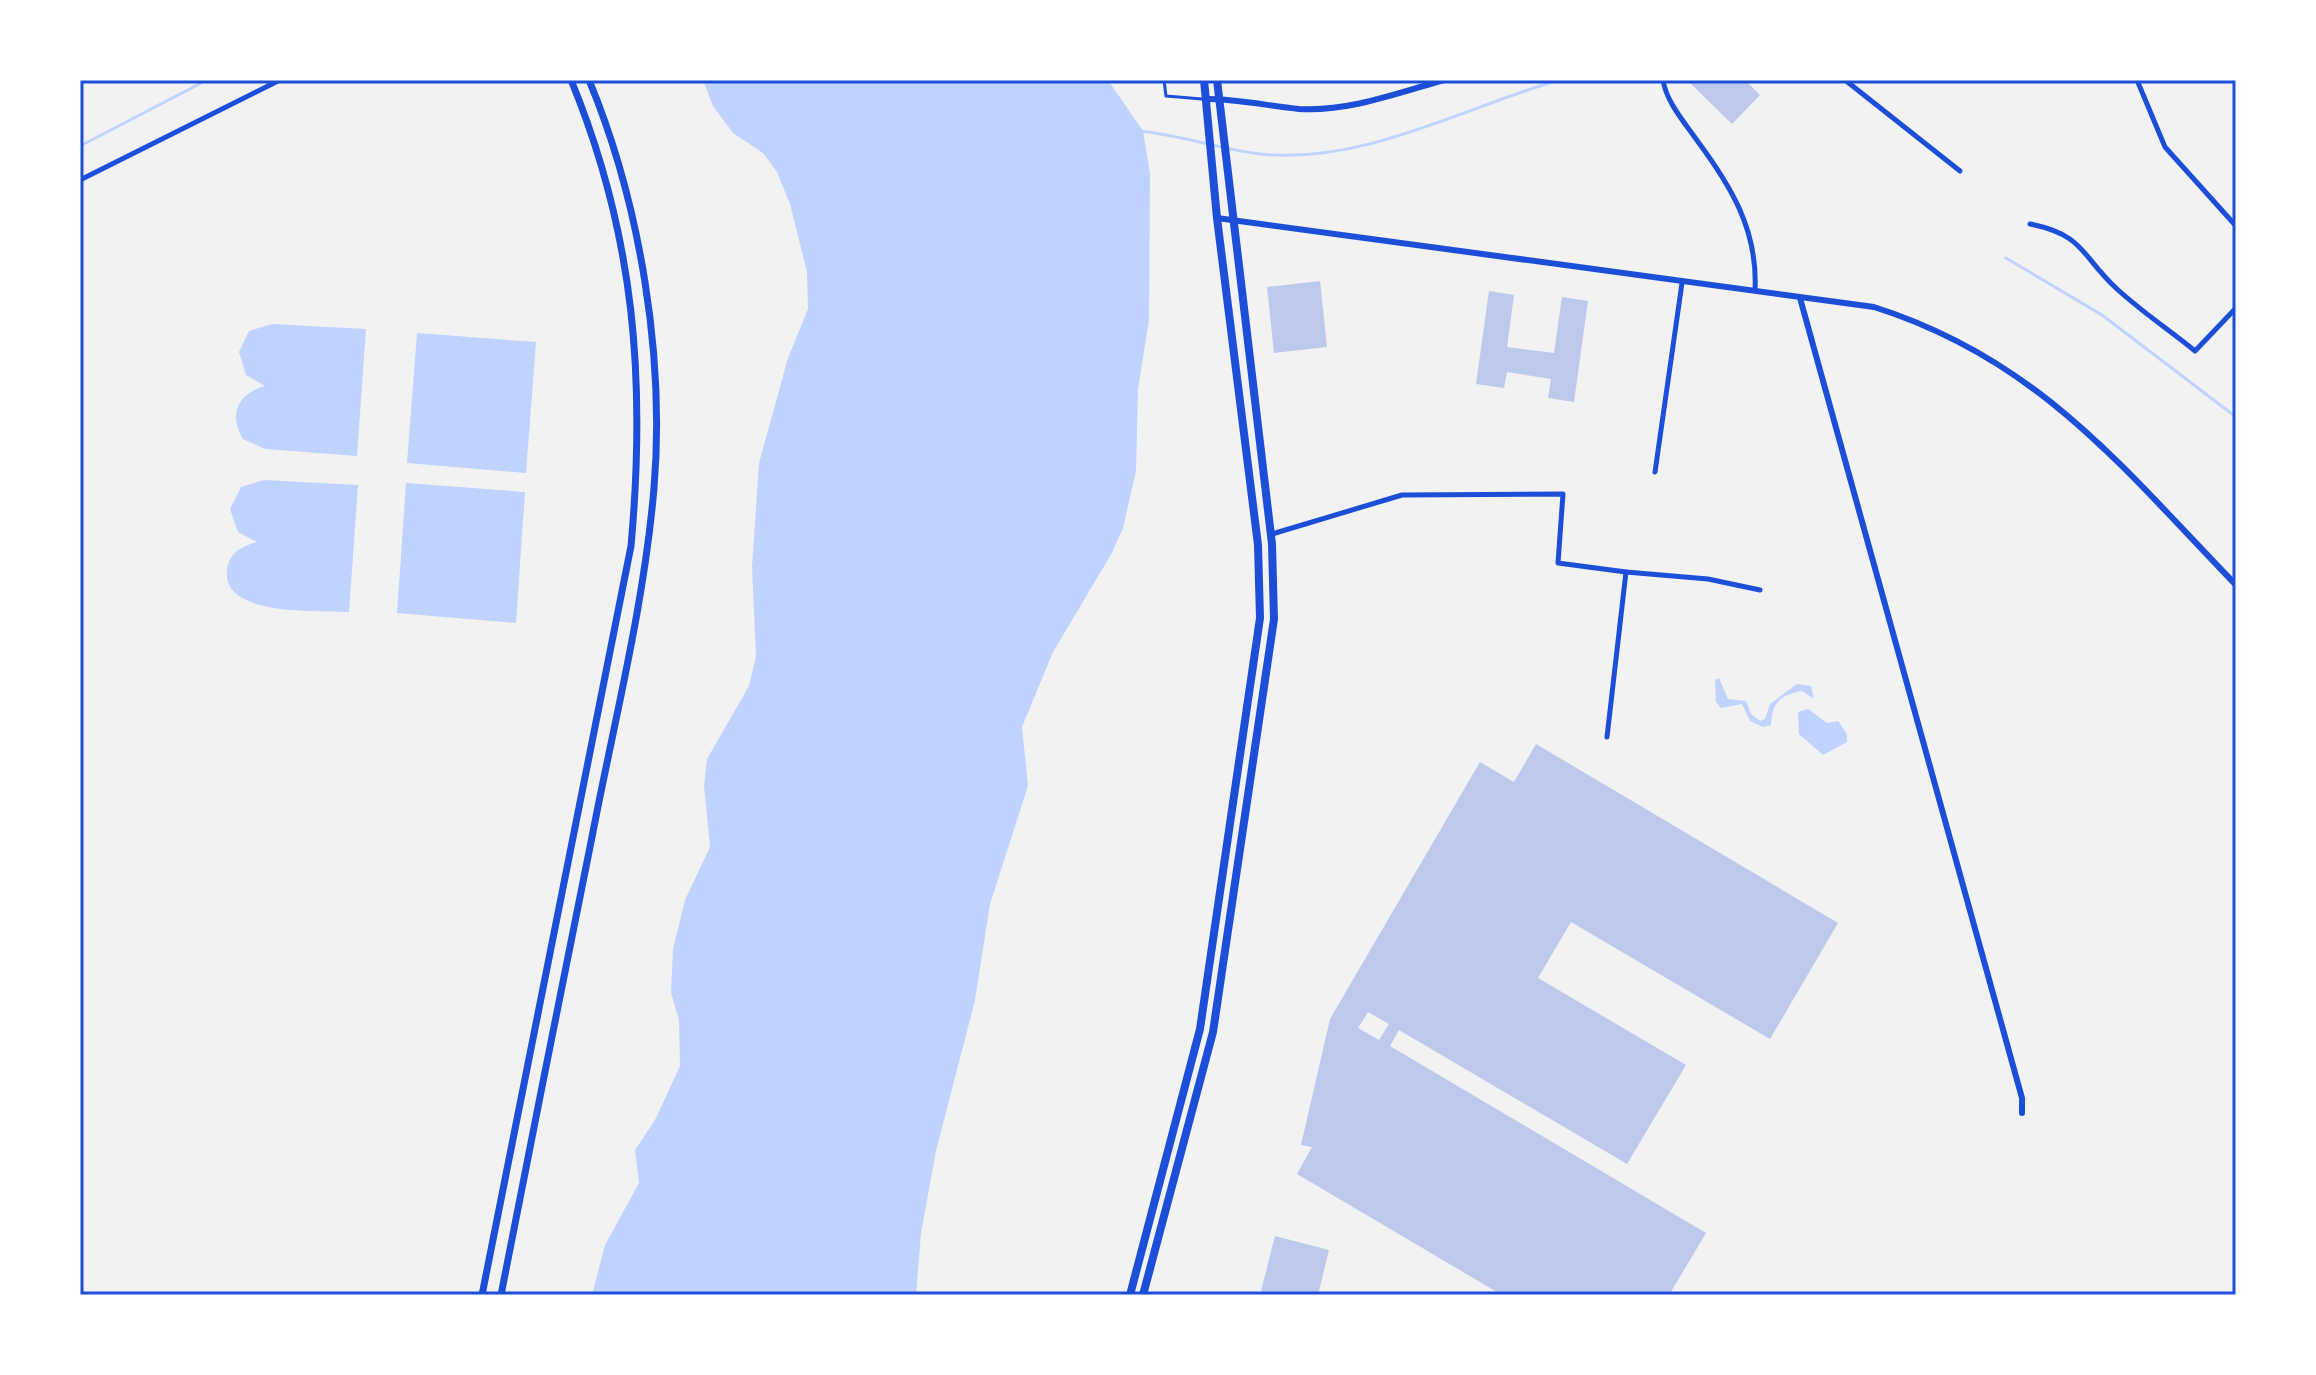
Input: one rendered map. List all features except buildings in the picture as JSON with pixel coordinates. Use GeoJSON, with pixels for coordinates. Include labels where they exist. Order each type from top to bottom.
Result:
{"type":"FeatureCollection","features":[{"type":"Feature","properties":{"kind":"highway"},"geometry":{"type":"LineString","coordinates":[[1130,1295],[1200,1029],[1260,618],[1258,545],[1217,218],[1204,80]]}},
{"type":"Feature","properties":{"kind":"highway"},"geometry":{"type":"LineString","coordinates":[[1143,1295],[1213,1032],[1274,619],[1271,535],[1217,80]]}},
{"type":"Feature","properties":{"kind":"main road"},"geometry":{"type":"LineString","coordinates":[[482,1295],[631,546],[639,455],[637,341],[615,214],[587,118],[571,80]]}},
{"type":"Feature","properties":{"kind":"main road"},"geometry":{"type":"LineString","coordinates":[[501,1295],[638,606],[654,488],[656,401],[643,271],[625,183],[589,80]]}},
{"type":"Feature","properties":{"kind":"main road"},"geometry":{"type":"LineString","coordinates":[[1207,99],[1301,109],[1360,104],[1444,80]]}},
{"type":"Feature","properties":{"kind":"main road"},"geometry":{"type":"LineString","coordinates":[[1217,218],[1874,307],[1928,324],[2008,368],[2088,432],[2236,585]]}},
{"type":"Feature","properties":{"kind":"main road"},"geometry":{"type":"LineString","coordinates":[[1800,298],[2022,1098],[2022,1113]]}},
{"type":"Feature","properties":{"kind":"street"},"geometry":{"type":"LineString","coordinates":[[80,180],[280,80]]}},
{"type":"Feature","properties":{"kind":"street"},"geometry":{"type":"LineString","coordinates":[[1164,80],[1166,96],[1207,99]]}},
{"type":"Feature","properties":{"kind":"street"},"geometry":{"type":"LineString","coordinates":[[1663,80],[1682,119],[1729,183],[1757,257],[1755,290]]}},
{"type":"Feature","properties":{"kind":"street"},"geometry":{"type":"LineString","coordinates":[[1845,80],[1960,171]]}},
{"type":"Feature","properties":{"kind":"street"},"geometry":{"type":"LineString","coordinates":[[2137,80],[2165,147],[2236,226]]}},
{"type":"Feature","properties":{"kind":"street"},"geometry":{"type":"LineString","coordinates":[[2030,224],[2053,229],[2082,245],[2115,288],[2195,351],[2236,308]]}},
{"type":"Feature","properties":{"kind":"street"},"geometry":{"type":"LineString","coordinates":[[1655,472],[1682,283]]}},
{"type":"Feature","properties":{"kind":"street"},"geometry":{"type":"LineString","coordinates":[[1271,535],[1402,495],[1563,494],[1558,563],[1708,579],[1760,590]]}},
{"type":"Feature","properties":{"kind":"street"},"geometry":{"type":"LineString","coordinates":[[1607,737],[1626,572]]}},
{"type":"Feature","properties":{"kind":"water"},"geometry":{"type":"Polygon","coordinates":[[[703,80],[1108,80],[1143,131],[1150,173],[1149,320],[1138,389],[1136,471],[1123,528],[1112,553],[1053,652],[1022,727],[1028,786],[990,904],[975,1000],[936,1151],[921,1233],[916,1295],[592,1295],[605,1245],[639,1183],[635,1150],[655,1120],[680,1066],[679,1020],[671,993],[673,949],[685,900],[710,847],[704,786],[707,759],[749,686],[756,656],[752,567],[759,463],[788,358],[808,309],[807,272],[790,204],[777,172],[763,153],[733,133],[713,106],[703,80]]]}},
{"type":"Feature","properties":{"kind":"water"},"geometry":{"type":"Polygon","coordinates":[[[272,324],[366,329],[357,456],[265,449],[243,439],[236,422],[238,406],[248,394],[265,386],[246,375],[239,352],[249,331],[272,324]]]}},
{"type":"Feature","properties":{"kind":"water"},"geometry":{"type":"Polygon","coordinates":[[[417,333],[536,342],[526,473],[407,463],[417,333]]]}},
{"type":"Feature","properties":{"kind":"water"},"geometry":{"type":"Polygon","coordinates":[[[264,480],[358,485],[349,612],[274,608],[239,596],[229,585],[227,570],[230,559],[241,548],[257,542],[238,532],[230,509],[241,487],[264,480]]]}},
{"type":"Feature","properties":{"kind":"water"},"geometry":{"type":"Polygon","coordinates":[[[406,483],[525,492],[516,623],[397,613],[406,483]]]}},
{"type":"Feature","properties":{"kind":"water"},"geometry":{"type":"Polygon","coordinates":[[[1719,678],[1728,699],[1746,701],[1751,714],[1760,721],[1765,719],[1770,704],[1797,684],[1811,686],[1814,699],[1802,691],[1788,695],[1775,706],[1771,725],[1763,727],[1750,721],[1742,704],[1721,708],[1716,702],[1715,680],[1719,678]]]}},
{"type":"Feature","properties":{"kind":"water"},"geometry":{"type":"Polygon","coordinates":[[[1808,709],[1827,723],[1838,721],[1847,734],[1847,742],[1823,755],[1799,734],[1798,712],[1808,709]]]}},
{"type":"Feature","properties":{"kind":"waterway"},"geometry":{"type":"LineString","coordinates":[[80,146],[207,80]]}},
{"type":"Feature","properties":{"kind":"waterway"},"geometry":{"type":"LineString","coordinates":[[1140,131],[1260,154],[1298,155],[1336,151],[1412,132],[1559,80]]}},
{"type":"Feature","properties":{"kind":"waterway"},"geometry":{"type":"LineString","coordinates":[[2006,258],[2102,315],[2236,417]]}}]}
